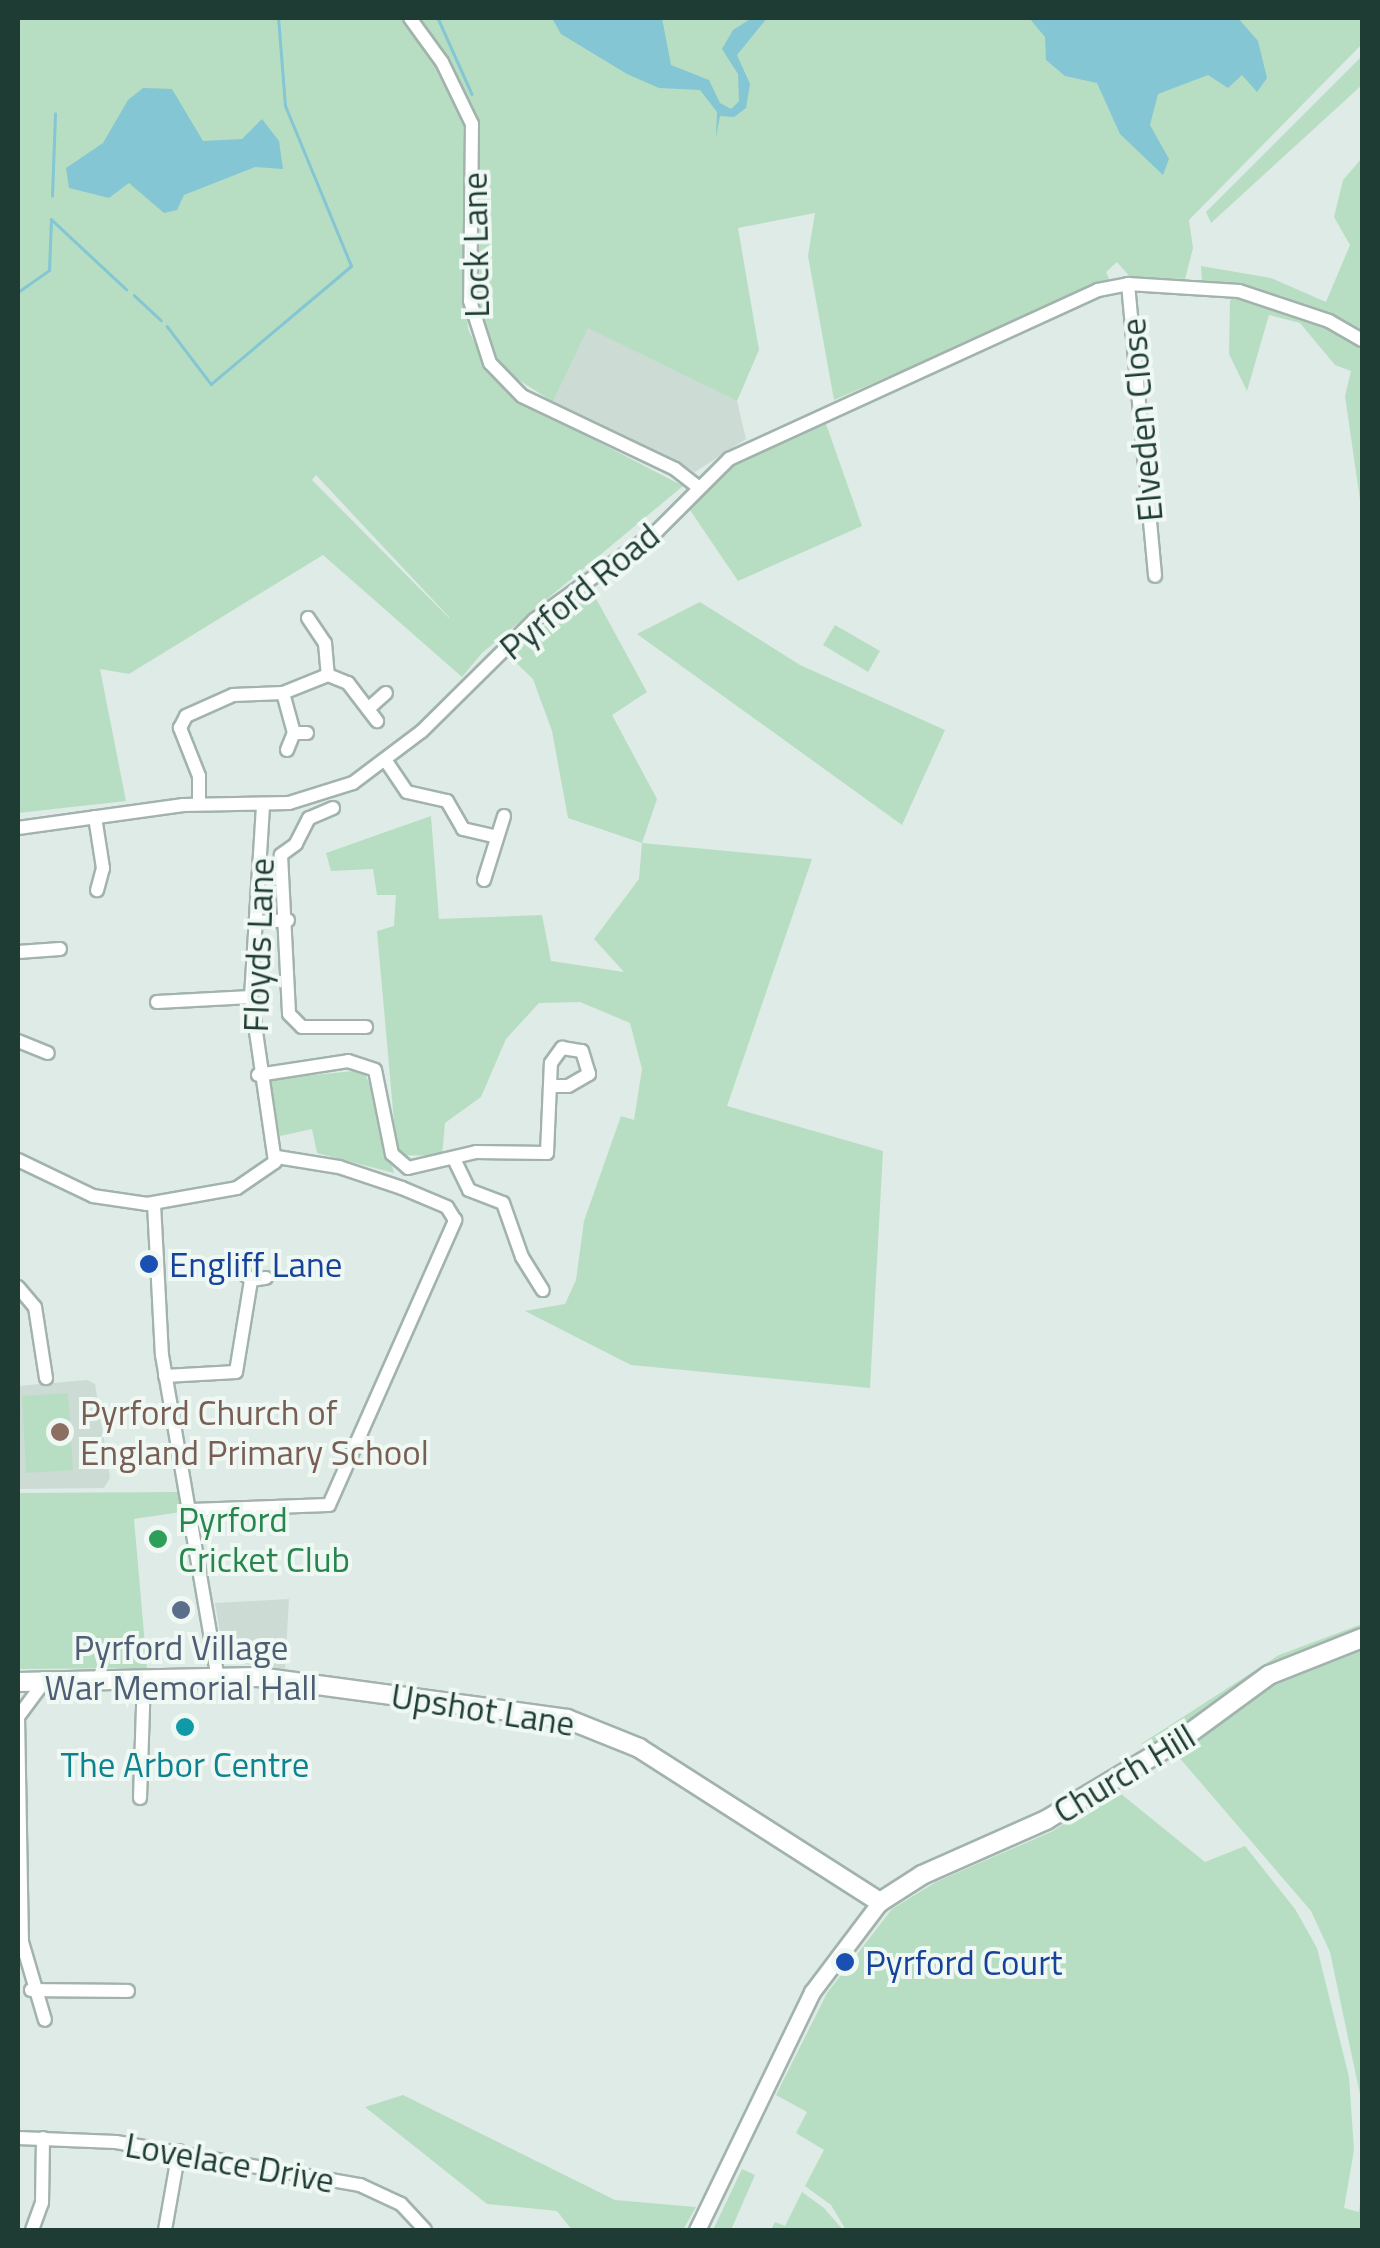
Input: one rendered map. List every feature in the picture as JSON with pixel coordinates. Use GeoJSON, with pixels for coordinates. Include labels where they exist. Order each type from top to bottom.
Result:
{"type":"FeatureCollection","features":[{"type":"Feature","properties":{"kind":"main road","name":"Church Hill"},"geometry":{"type":"LineString","coordinates":[[880,1902],[922,1875],[1046,1820],[1184,1738],[1269,1674],[1362,1638]]}},
{"type":"Feature","properties":{"kind":"main road","name":"Upshot Lane"},"geometry":{"type":"LineString","coordinates":[[18,1682],[218,1675],[542,1714],[592,1727],[639,1748],[880,1902]]}},
{"type":"Feature","properties":{"kind":"street","name":"Lock Lane"},"geometry":{"type":"LineString","coordinates":[[410,18],[442,62],[472,124],[470,301],[490,364],[522,396],[674,468],[697,486]]}},
{"type":"Feature","properties":{"kind":"street","name":"Pyrford Road"},"geometry":{"type":"LineString","coordinates":[[18,828],[198,804],[264,804],[326,793],[386,761],[522,630],[640,546],[697,486],[737,455],[1098,290],[1128,284]]}},
{"type":"Feature","properties":{"kind":"street"},"geometry":{"type":"LineString","coordinates":[[1128,284],[1256,295],[1329,321],[1362,340]]}},
{"type":"Feature","properties":{"kind":"street","name":"Elveden Close"},"geometry":{"type":"LineString","coordinates":[[1128,284],[1161,556],[1156,576]]}},
{"type":"Feature","properties":{"kind":"street"},"geometry":{"type":"LineString","coordinates":[[315,622],[329,657],[328,675]]}},
{"type":"Feature","properties":{"kind":"street"},"geometry":{"type":"LineString","coordinates":[[198,804],[199,776],[182,721],[233,696],[283,694],[328,675],[348,683],[372,715],[386,693]]}},
{"type":"Feature","properties":{"kind":"street"},"geometry":{"type":"LineString","coordinates":[[283,694],[300,733],[287,750]]}},
{"type":"Feature","properties":{"kind":"street"},"geometry":{"type":"LineString","coordinates":[[386,761],[407,792],[447,802],[463,829],[497,837]]}},
{"type":"Feature","properties":{"kind":"street","name":"Floyds Lane"},"geometry":{"type":"LineString","coordinates":[[264,804],[251,997],[258,1075],[276,1150]]}},
{"type":"Feature","properties":{"kind":"street"},"geometry":{"type":"LineString","coordinates":[[333,808],[309,818],[296,844],[282,852],[291,1022],[366,1027]]}},
{"type":"Feature","properties":{"kind":"street"},"geometry":{"type":"LineString","coordinates":[[484,880],[504,816]]}},
{"type":"Feature","properties":{"kind":"street"},"geometry":{"type":"LineString","coordinates":[[96,817],[102,868],[97,890]]}},
{"type":"Feature","properties":{"kind":"street"},"geometry":{"type":"LineString","coordinates":[[255,922],[288,920]]}},
{"type":"Feature","properties":{"kind":"street"},"geometry":{"type":"LineString","coordinates":[[18,952],[60,949]]}},
{"type":"Feature","properties":{"kind":"street"},"geometry":{"type":"LineString","coordinates":[[157,1002],[251,997]]}},
{"type":"Feature","properties":{"kind":"street"},"geometry":{"type":"LineString","coordinates":[[18,1041],[48,1053]]}},
{"type":"Feature","properties":{"kind":"street"},"geometry":{"type":"LineString","coordinates":[[258,1075],[364,1064],[382,1086],[398,1162],[408,1168],[456,1161],[476,1152],[548,1153],[551,1086]]}},
{"type":"Feature","properties":{"kind":"street"},"geometry":{"type":"LineString","coordinates":[[18,1160],[93,1196],[154,1204],[237,1188],[265,1173],[276,1150],[356,1172],[454,1212],[448,1238],[329,1505],[191,1510]]}},
{"type":"Feature","properties":{"kind":"street"},"geometry":{"type":"LineString","coordinates":[[456,1161],[469,1190],[503,1203],[522,1257],[543,1290]]}},
{"type":"Feature","properties":{"kind":"street"},"geometry":{"type":"LineString","coordinates":[[154,1204],[165,1376],[218,1675]]}},
{"type":"Feature","properties":{"kind":"street"},"geometry":{"type":"LineString","coordinates":[[240,1270],[251,1280],[266,1278]]}},
{"type":"Feature","properties":{"kind":"street"},"geometry":{"type":"LineString","coordinates":[[165,1376],[236,1372],[251,1280]]}},
{"type":"Feature","properties":{"kind":"street"},"geometry":{"type":"LineString","coordinates":[[18,1286],[36,1307],[42,1369]]}},
{"type":"Feature","properties":{"kind":"street"},"geometry":{"type":"LineString","coordinates":[[140,1798],[144,1679]]}},
{"type":"Feature","properties":{"kind":"street"},"geometry":{"type":"LineString","coordinates":[[44,1682],[18,1716],[22,1942],[31,1990],[45,2020]]}},
{"type":"Feature","properties":{"kind":"street"},"geometry":{"type":"LineString","coordinates":[[698,2230],[812,1992],[880,1902]]}},
{"type":"Feature","properties":{"kind":"street"},"geometry":{"type":"LineString","coordinates":[[31,1990],[128,1991]]}},
{"type":"Feature","properties":{"kind":"street","name":"Lovelace Drive"},"geometry":{"type":"LineString","coordinates":[[18,2138],[179,2151],[360,2184],[401,2204],[425,2230]]}},
{"type":"Feature","properties":{"kind":"street"},"geometry":{"type":"LineString","coordinates":[[32,2230],[42,2202],[43,2138]]}},
{"type":"Feature","properties":{"kind":"street"},"geometry":{"type":"LineString","coordinates":[[165,2230],[179,2151]]}},
{"type":"Feature","properties":{"kind":"shaded area"},"geometry":{"type":"Polygon","coordinates":[[[588,327],[737,401],[746,439],[695,472],[553,402],[588,327]]]}},
{"type":"Feature","properties":{"kind":"shaded area","name":"Pyrford Church of England Primary School"},"geometry":{"type":"Polygon","coordinates":[[[87,1380],[95,1384],[110,1478],[104,1488],[18,1489],[18,1386],[87,1380]]]}},
{"type":"Feature","properties":{"kind":"shaded area"},"geometry":{"type":"Polygon","coordinates":[[[289,1599],[285,1669],[225,1661],[215,1603],[289,1599]]]}},
{"type":"Feature","properties":{"kind":"green space"},"geometry":{"type":"Polygon","coordinates":[[[18,18],[403,18],[437,64],[469,130],[465,287],[468,329],[486,366],[512,397],[683,486],[482,653],[462,677],[323,555],[129,674],[100,669],[126,801],[18,813],[18,18]],[[316,475],[312,480],[449,618],[316,475]]]}},
{"type":"Feature","properties":{"kind":"green space"},"geometry":{"type":"Polygon","coordinates":[[[416,18],[1362,18],[1362,44],[1189,220],[1193,248],[1185,279],[1130,277],[1117,262],[1106,272],[1110,281],[834,400],[808,256],[815,213],[738,228],[759,350],[737,401],[588,328],[553,402],[511,375],[475,329],[479,132],[462,88],[416,18]]]}},
{"type":"Feature","properties":{"kind":"green space"},"geometry":{"type":"Polygon","coordinates":[[[1362,56],[1362,85],[1211,223],[1206,212],[1362,56]]]}},
{"type":"Feature","properties":{"kind":"green space"},"geometry":{"type":"Polygon","coordinates":[[[1362,158],[1362,335],[1294,303],[1202,281],[1201,266],[1271,278],[1326,302],[1350,245],[1334,217],[1343,180],[1362,158]]]}},
{"type":"Feature","properties":{"kind":"green space"},"geometry":{"type":"Polygon","coordinates":[[[1239,296],[1319,321],[1362,347],[1362,514],[1345,396],[1351,371],[1335,365],[1300,323],[1269,315],[1247,391],[1229,354],[1230,300],[1239,296]]]}},
{"type":"Feature","properties":{"kind":"green space"},"geometry":{"type":"Polygon","coordinates":[[[826,424],[862,526],[738,581],[690,510],[728,467],[826,424]]]}},
{"type":"Feature","properties":{"kind":"green space"},"geometry":{"type":"Polygon","coordinates":[[[592,591],[647,692],[612,715],[657,799],[642,843],[568,818],[552,731],[533,679],[507,654],[592,591]]]}},
{"type":"Feature","properties":{"kind":"green space"},"geometry":{"type":"Polygon","coordinates":[[[700,602],[800,665],[945,730],[902,825],[637,634],[700,602]]]}},
{"type":"Feature","properties":{"kind":"green space"},"geometry":{"type":"Polygon","coordinates":[[[835,625],[880,651],[868,672],[823,645],[835,625]]]}},
{"type":"Feature","properties":{"kind":"green space"},"geometry":{"type":"Polygon","coordinates":[[[431,816],[439,919],[542,915],[551,961],[624,972],[594,939],[639,879],[642,843],[812,859],[727,1106],[883,1151],[870,1388],[631,1365],[525,1311],[565,1304],[576,1280],[584,1221],[621,1116],[634,1120],[642,1069],[630,1023],[580,1002],[539,1003],[506,1039],[481,1097],[445,1123],[442,1156],[397,1155],[377,931],[394,926],[396,895],[377,895],[373,869],[331,871],[326,853],[431,816]]]}},
{"type":"Feature","properties":{"kind":"green space"},"geometry":{"type":"Polygon","coordinates":[[[363,1070],[373,1091],[394,1173],[317,1153],[312,1129],[280,1136],[266,1080],[363,1070]]]}},
{"type":"Feature","properties":{"kind":"green space"},"geometry":{"type":"Polygon","coordinates":[[[68,1393],[73,1470],[26,1473],[22,1396],[68,1393]]]}},
{"type":"Feature","properties":{"kind":"green space"},"geometry":{"type":"Polygon","coordinates":[[[178,1492],[181,1512],[134,1519],[147,1668],[18,1669],[18,1493],[178,1492]]]}},
{"type":"Feature","properties":{"kind":"green space"},"geometry":{"type":"Polygon","coordinates":[[[1362,1624],[1362,1636],[1164,1746],[1141,1744],[1279,1655],[1362,1624]]]}},
{"type":"Feature","properties":{"kind":"green space"},"geometry":{"type":"Polygon","coordinates":[[[1362,1649],[1362,2104],[1330,1952],[1311,1911],[1177,1755],[1285,1677],[1362,1649]]]}},
{"type":"Feature","properties":{"kind":"green space"},"geometry":{"type":"Polygon","coordinates":[[[1115,1789],[1205,1862],[1245,1846],[1295,1909],[1317,1948],[1349,2077],[1354,2150],[1344,2208],[1359,2212],[1362,2185],[1362,2230],[846,2230],[831,2205],[805,2186],[824,2150],[796,2133],[807,2112],[776,2095],[827,1993],[892,1909],[936,1882],[1053,1831],[1115,1789]]]}},
{"type":"Feature","properties":{"kind":"green space"},"geometry":{"type":"Polygon","coordinates":[[[403,2095],[615,2200],[696,2207],[683,2230],[572,2230],[557,2211],[487,2204],[365,2107],[403,2095]]]}},
{"type":"Feature","properties":{"kind":"green space"},"geometry":{"type":"Polygon","coordinates":[[[742,2169],[755,2175],[731,2230],[713,2230],[742,2169]]]}},
{"type":"Feature","properties":{"kind":"green space"},"geometry":{"type":"Polygon","coordinates":[[[802,2192],[824,2208],[843,2230],[771,2230],[775,2222],[785,2226],[802,2192]]]}},
{"type":"Feature","properties":{"kind":"water"},"geometry":{"type":"Polygon","coordinates":[[[552,18],[662,18],[671,65],[709,80],[720,103],[731,109],[739,101],[738,74],[722,49],[733,30],[752,18],[767,18],[737,55],[750,84],[746,108],[734,117],[720,116],[716,137],[717,112],[700,90],[659,88],[627,74],[561,34],[552,18]]]}},
{"type":"Feature","properties":{"kind":"water"},"geometry":{"type":"Polygon","coordinates":[[[1238,18],[1258,41],[1267,78],[1257,92],[1242,75],[1228,88],[1208,75],[1158,94],[1150,125],[1169,159],[1163,175],[1120,134],[1097,83],[1065,76],[1046,60],[1045,37],[1030,19],[1238,18]]]}},
{"type":"Feature","properties":{"kind":"water"},"geometry":{"type":"Polygon","coordinates":[[[143,88],[172,89],[203,141],[242,139],[262,119],[279,141],[283,169],[255,167],[184,195],[177,210],[164,213],[129,183],[109,198],[69,188],[66,168],[103,143],[128,100],[143,88]]]}},
{"type":"Feature","properties":{"kind":"waterway"},"geometry":{"type":"LineString","coordinates":[[167,326],[211,384],[351,266],[285,106],[278,18]]}},
{"type":"Feature","properties":{"kind":"waterway"},"geometry":{"type":"LineString","coordinates":[[438,18],[472,94]]}},
{"type":"Feature","properties":{"kind":"waterway"},"geometry":{"type":"LineString","coordinates":[[52,196],[55,114]]}},
{"type":"Feature","properties":{"kind":"waterway"},"geometry":{"type":"LineString","coordinates":[[51,219],[126,289]]}},
{"type":"Feature","properties":{"kind":"waterway"},"geometry":{"type":"LineString","coordinates":[[18,292],[49,270],[51,220]]}},
{"type":"Feature","properties":{"kind":"waterway"},"geometry":{"type":"LineString","coordinates":[[134,295],[161,320]]}},
{"type":"Feature","properties":{"kind":"place","name":"Engliff Lane"},"geometry":{"type":"Point","coordinates":[149,1264]}},
{"type":"Feature","properties":{"kind":"place","name":"Pyrford Church of England Primary School"},"geometry":{"type":"Point","coordinates":[60,1432]}},
{"type":"Feature","properties":{"kind":"place","name":"Pyrford Cricket Club"},"geometry":{"type":"Point","coordinates":[158,1539]}},
{"type":"Feature","properties":{"kind":"place","name":"Pyrford Village War Memorial Hall"},"geometry":{"type":"Point","coordinates":[181,1610]}},
{"type":"Feature","properties":{"kind":"place","name":"The Arbor Centre"},"geometry":{"type":"Point","coordinates":[185,1727]}},
{"type":"Feature","properties":{"kind":"place","name":"Pyrford Court"},"geometry":{"type":"Point","coordinates":[845,1962]}}]}
